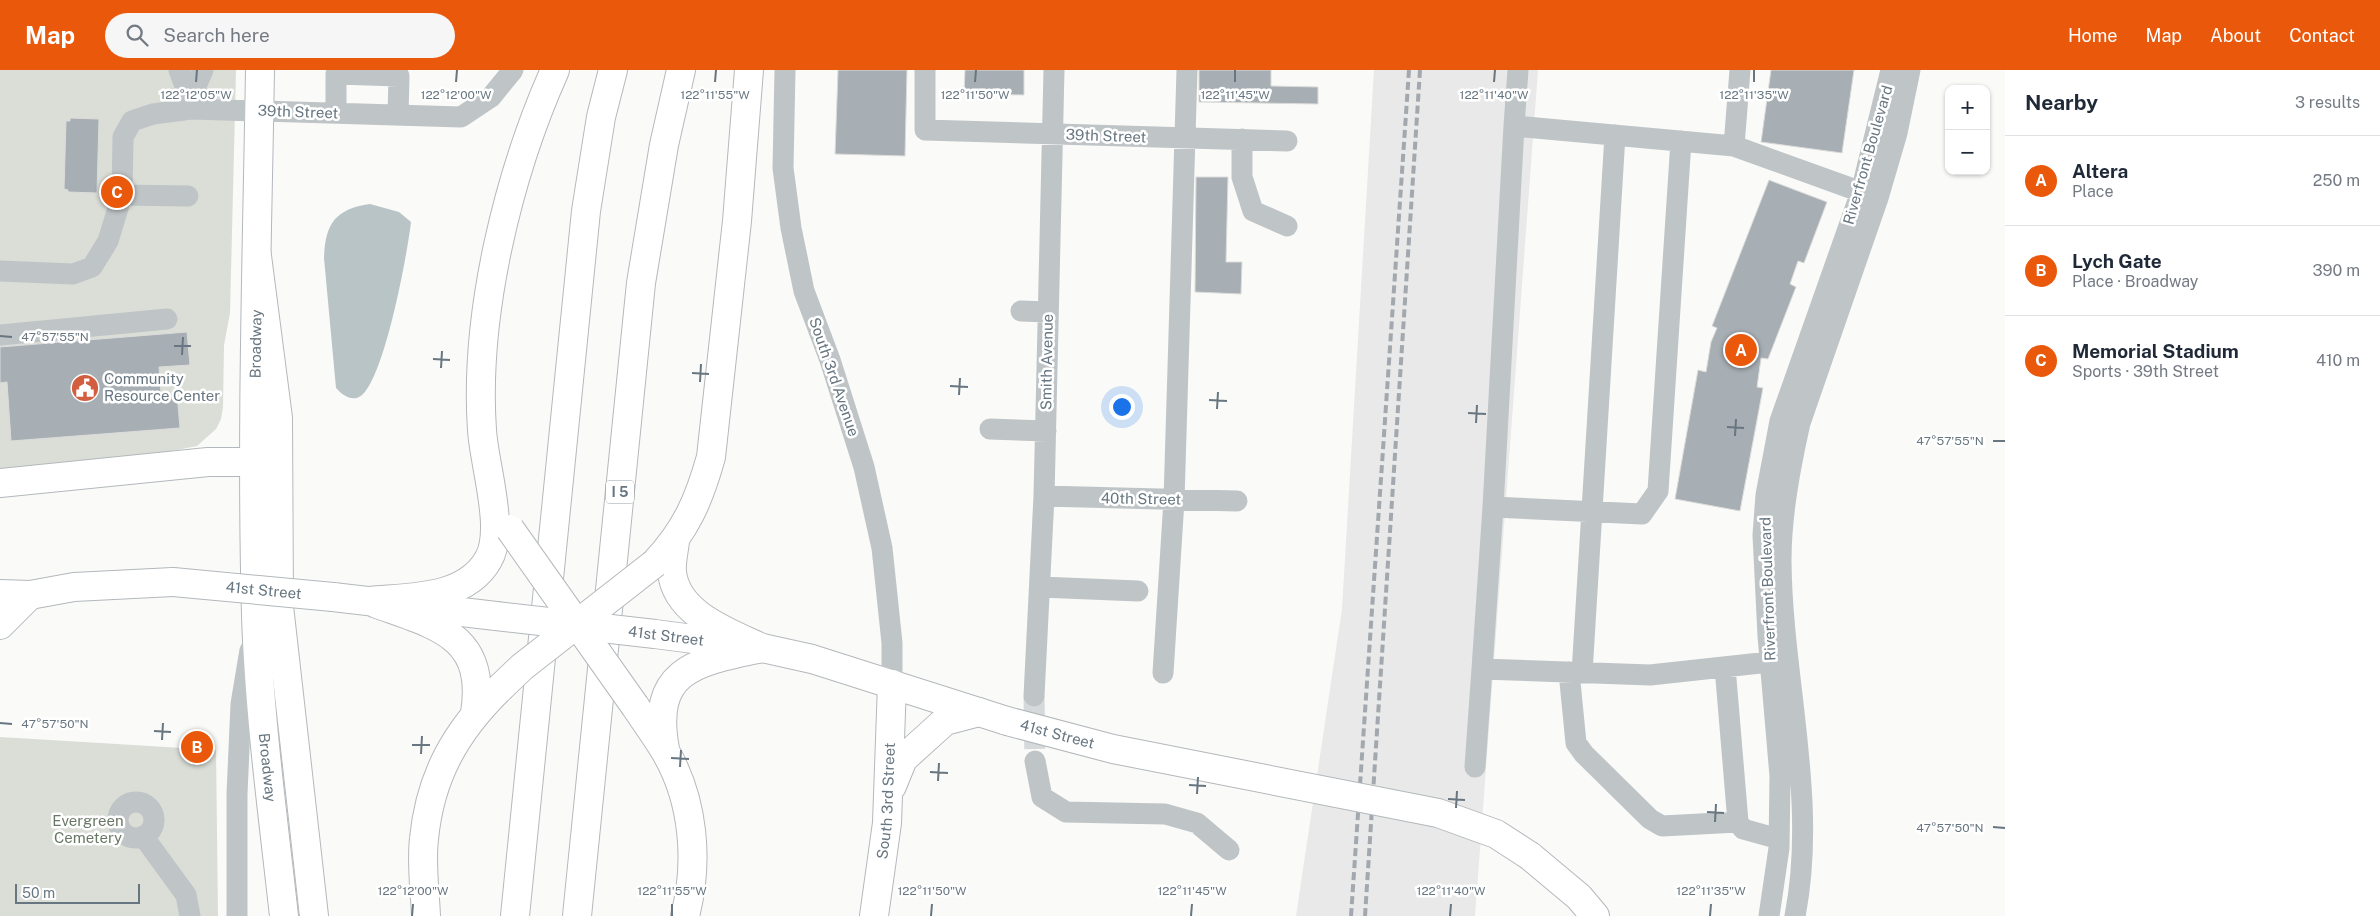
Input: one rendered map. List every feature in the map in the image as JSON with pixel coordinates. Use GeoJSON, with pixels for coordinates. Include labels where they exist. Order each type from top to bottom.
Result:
{"type":"FeatureCollection","features":[{"type":"Feature","properties":{"kind":"main road","name":"Broadway"},"geometry":{"type":"LineString","coordinates":[[260,70],[254,462],[256,618],[268,768],[284,916]]}},
{"type":"Feature","properties":{"kind":"main road"},"geometry":{"type":"LineString","coordinates":[[369,601],[414,597],[454,590],[478,575],[490,559],[494,546],[494,502],[484,450],[481,407],[489,297],[499,241],[512,193],[535,118],[555,70]]}},
{"type":"Feature","properties":{"kind":"main road"},"geometry":{"type":"LineString","coordinates":[[515,916],[586,211],[601,117],[613,70]]}},
{"type":"Feature","properties":{"kind":"main road","name":"I 5"},"geometry":{"type":"LineString","coordinates":[[577,916],[641,283],[664,145],[681,70]]}},
{"type":"Feature","properties":{"kind":"main road"},"geometry":{"type":"LineString","coordinates":[[426,916],[424,840],[427,813],[443,764],[453,744],[475,713],[522,667],[655,563],[675,541],[701,492],[714,438],[737,221],[749,70]]}},
{"type":"Feature","properties":{"kind":"main road"},"geometry":{"type":"LineString","coordinates":[[257,256],[278,418],[279,606],[314,916]]}},
{"type":"Feature","properties":{"kind":"main road"},"geometry":{"type":"LineString","coordinates":[[0,483],[208,462],[254,462]]}},
{"type":"Feature","properties":{"kind":"main road"},"geometry":{"type":"LineString","coordinates":[[494,502],[510,529],[665,751],[682,789],[691,835],[691,885],[684,916]]}},
{"type":"Feature","properties":{"kind":"main road"},"geometry":{"type":"LineString","coordinates":[[675,541],[672,570],[675,585],[685,603],[725,630],[762,648]]}},
{"type":"Feature","properties":{"kind":"main road","name":"41st Street"},"geometry":{"type":"LineString","coordinates":[[0,594],[30,595],[74,587],[173,582],[369,601],[762,648],[812,659],[979,712],[1113,749],[1438,813],[1496,834],[1530,856],[1579,897],[1595,916]]}},
{"type":"Feature","properties":{"kind":"main road"},"geometry":{"type":"LineString","coordinates":[[0,625],[30,595]]}},
{"type":"Feature","properties":{"kind":"main road"},"geometry":{"type":"LineString","coordinates":[[369,601],[436,627],[454,638],[467,652],[477,676],[478,691],[475,713]]}},
{"type":"Feature","properties":{"kind":"main road"},"geometry":{"type":"LineString","coordinates":[[665,751],[661,717],[664,701],[676,680],[689,668],[703,662],[762,648]]}},
{"type":"Feature","properties":{"kind":"main road","name":"South 3rd Street"},"geometry":{"type":"LineString","coordinates":[[874,916],[887,823],[892,684]]}},
{"type":"Feature","properties":{"kind":"main road"},"geometry":{"type":"LineString","coordinates":[[888,797],[903,759],[945,721],[979,712]]}},
{"type":"Feature","properties":{"kind":"street"},"geometry":{"type":"LineString","coordinates":[[179,70],[191,104]]}},
{"type":"Feature","properties":{"kind":"street"},"geometry":{"type":"LineString","coordinates":[[191,104],[203,70]]}},
{"type":"Feature","properties":{"kind":"street","name":"39th Street"},"geometry":{"type":"LineString","coordinates":[[0,270],[73,274],[92,267],[108,241],[122,195],[123,137],[132,121],[191,104],[259,110],[461,117],[491,98],[513,70]]}},
{"type":"Feature","properties":{"kind":"street","name":"South 3rd Avenue"},"geometry":{"type":"LineString","coordinates":[[785,70],[783,168],[791,228],[804,291],[830,360],[864,467],[882,548],[892,643],[892,684]]}},
{"type":"Feature","properties":{"kind":"street","name":"39th Street"},"geometry":{"type":"LineString","coordinates":[[926,70],[925,130],[1287,141]]}},
{"type":"Feature","properties":{"kind":"street","name":"Smith Avenue"},"geometry":{"type":"LineString","coordinates":[[1034,696],[1044,496],[1054,70]]}},
{"type":"Feature","properties":{"kind":"street"},"geometry":{"type":"LineString","coordinates":[[1163,672],[1174,500],[1187,70]]}},
{"type":"Feature","properties":{"kind":"street"},"geometry":{"type":"LineString","coordinates":[[1475,767],[1493,507],[1518,70]]}},
{"type":"Feature","properties":{"kind":"street"},"geometry":{"type":"LineString","coordinates":[[1734,146],[1740,70]]}},
{"type":"Feature","properties":{"kind":"street","name":"Riverfront Boulevard"},"geometry":{"type":"LineString","coordinates":[[1769,916],[1779,840],[1779,661],[1781,560],[1785,504],[1800,423],[1869,195],[1891,70]]}},
{"type":"Feature","properties":{"kind":"street","name":"Riverfront Boulevard"},"geometry":{"type":"LineString","coordinates":[[1869,195],[1897,133],[1910,70]]}},
{"type":"Feature","properties":{"kind":"street"},"geometry":{"type":"LineString","coordinates":[[336,113],[336,74],[400,76],[398,115]]}},
{"type":"Feature","properties":{"kind":"street"},"geometry":{"type":"LineString","coordinates":[[1514,126],[1734,146],[1869,195]]}},
{"type":"Feature","properties":{"kind":"street"},"geometry":{"type":"LineString","coordinates":[[1615,135],[1592,513],[1576,673],[1576,743],[1584,754],[1650,819],[1662,826],[1738,822]]}},
{"type":"Feature","properties":{"kind":"street"},"geometry":{"type":"LineString","coordinates":[[1242,139],[1242,177],[1253,211],[1288,226]]}},
{"type":"Feature","properties":{"kind":"street"},"geometry":{"type":"LineString","coordinates":[[1493,507],[1642,514],[1658,491],[1681,141]]}},
{"type":"Feature","properties":{"kind":"street"},"geometry":{"type":"LineString","coordinates":[[122,195],[188,196]]}},
{"type":"Feature","properties":{"kind":"street"},"geometry":{"type":"LineString","coordinates":[[1020,310],[1048,312]]}},
{"type":"Feature","properties":{"kind":"street"},"geometry":{"type":"LineString","coordinates":[[0,335],[167,319]]}},
{"type":"Feature","properties":{"kind":"street"},"geometry":{"type":"LineString","coordinates":[[990,429],[1046,431]]}},
{"type":"Feature","properties":{"kind":"street","name":"40th Street"},"geometry":{"type":"LineString","coordinates":[[1044,496],[1237,501]]}},
{"type":"Feature","properties":{"kind":"street"},"geometry":{"type":"LineString","coordinates":[[1040,587],[1138,590]]}},
{"type":"Feature","properties":{"kind":"street","name":"Broadway"},"geometry":{"type":"LineString","coordinates":[[237,916],[237,794],[241,704],[256,618]]}},
{"type":"Feature","properties":{"kind":"street"},"geometry":{"type":"LineString","coordinates":[[1482,669],[1650,675],[1779,661]]}},
{"type":"Feature","properties":{"kind":"street","name":"Riverfront Boulevard"},"geometry":{"type":"LineString","coordinates":[[1779,661],[1799,772],[1802,865],[1795,916]]}},
{"type":"Feature","properties":{"kind":"street"},"geometry":{"type":"LineString","coordinates":[[1725,667],[1738,822],[1743,829],[1779,840]]}},
{"type":"Feature","properties":{"kind":"street"},"geometry":{"type":"LineString","coordinates":[[1035,761],[1042,797],[1066,812],[1165,814],[1197,823],[1229,850]]}},
{"type":"Feature","properties":{"kind":"street"},"geometry":{"type":"LineString","coordinates":[[143,836],[186,895],[190,916]]}},
{"type":"Feature","properties":{"kind":"shaded area"},"geometry":{"type":"Polygon","coordinates":[[[1374,70],[1538,70],[1475,916],[1296,916],[1342,609],[1374,70]]]}},
{"type":"Feature","properties":{"kind":"shaded area"},"geometry":{"type":"Polygon","coordinates":[[[370,204],[399,212],[411,222],[394,313],[379,364],[371,383],[362,395],[351,398],[336,388],[324,258],[325,246],[330,227],[340,214],[358,206],[370,204]]]}},
{"type":"Feature","properties":{"kind":"green space"},"geometry":{"type":"Polygon","coordinates":[[[0,70],[236,70],[230,313],[224,345],[223,407],[221,419],[216,429],[197,446],[150,455],[0,473],[0,70]]]}},
{"type":"Feature","properties":{"kind":"green space","name":"Evergreen Cemetery"},"geometry":{"type":"Polygon","coordinates":[[[0,737],[216,750],[218,916],[0,916],[0,737]]]}},
{"type":"Feature","properties":{"kind":"building"},"geometry":{"type":"Polygon","coordinates":[[[838,70],[907,70],[905,156],[835,154],[838,70]]]}},
{"type":"Feature","properties":{"kind":"building"},"geometry":{"type":"Polygon","coordinates":[[[965,70],[1024,70],[1024,95],[964,94],[965,70]]]}},
{"type":"Feature","properties":{"kind":"building"},"geometry":{"type":"Polygon","coordinates":[[[1199,70],[1271,70],[1271,86],[1318,87],[1318,104],[1199,102],[1199,70]]]}},
{"type":"Feature","properties":{"kind":"building"},"geometry":{"type":"Polygon","coordinates":[[[1771,70],[1854,70],[1842,153],[1761,142],[1771,70]]]}},
{"type":"Feature","properties":{"kind":"building"},"geometry":{"type":"Polygon","coordinates":[[[70,118],[99,119],[97,193],[68,192],[68,190],[64,189],[66,121],[70,121],[70,118]]]}},
{"type":"Feature","properties":{"kind":"building"},"geometry":{"type":"Polygon","coordinates":[[[1196,177],[1228,177],[1226,262],[1242,262],[1241,294],[1195,292],[1196,177]]]}},
{"type":"Feature","properties":{"kind":"building"},"geometry":{"type":"Polygon","coordinates":[[[1769,180],[1827,202],[1804,263],[1798,261],[1790,284],[1796,287],[1768,359],[1761,358],[1757,387],[1763,388],[1740,511],[1675,499],[1698,370],[1706,372],[1711,342],[1717,328],[1712,326],[1769,180]]]}},
{"type":"Feature","properties":{"kind":"building","name":"Community Resource Center"},"geometry":{"type":"Polygon","coordinates":[[[187,332],[190,365],[159,367],[161,394],[177,393],[180,428],[11,441],[7,382],[0,383],[0,347],[187,332]]]}},
{"type":"Feature","properties":{"kind":"tunnel"},"geometry":{"type":"LineString","coordinates":[[1034,696],[1035,761]]}},
{"type":"Feature","properties":{"kind":"railway"},"geometry":{"type":"LineString","coordinates":[[1351,916],[1409,70]]}},
{"type":"Feature","properties":{"kind":"railway"},"geometry":{"type":"LineString","coordinates":[[1365,916],[1420,70]]}},
{"type":"Feature","properties":{"kind":"place","name":"Memorial Stadium"},"geometry":{"type":"Point","coordinates":[117,192]}},
{"type":"Feature","properties":{"kind":"place","name":"Altera"},"geometry":{"type":"Point","coordinates":[1741,350]}},
{"type":"Feature","properties":{"kind":"place","name":"Community Resource Center"},"geometry":{"type":"Point","coordinates":[85,388]}},
{"type":"Feature","properties":{"kind":"place","name":"Lych Gate"},"geometry":{"type":"Point","coordinates":[197,747]}}]}
